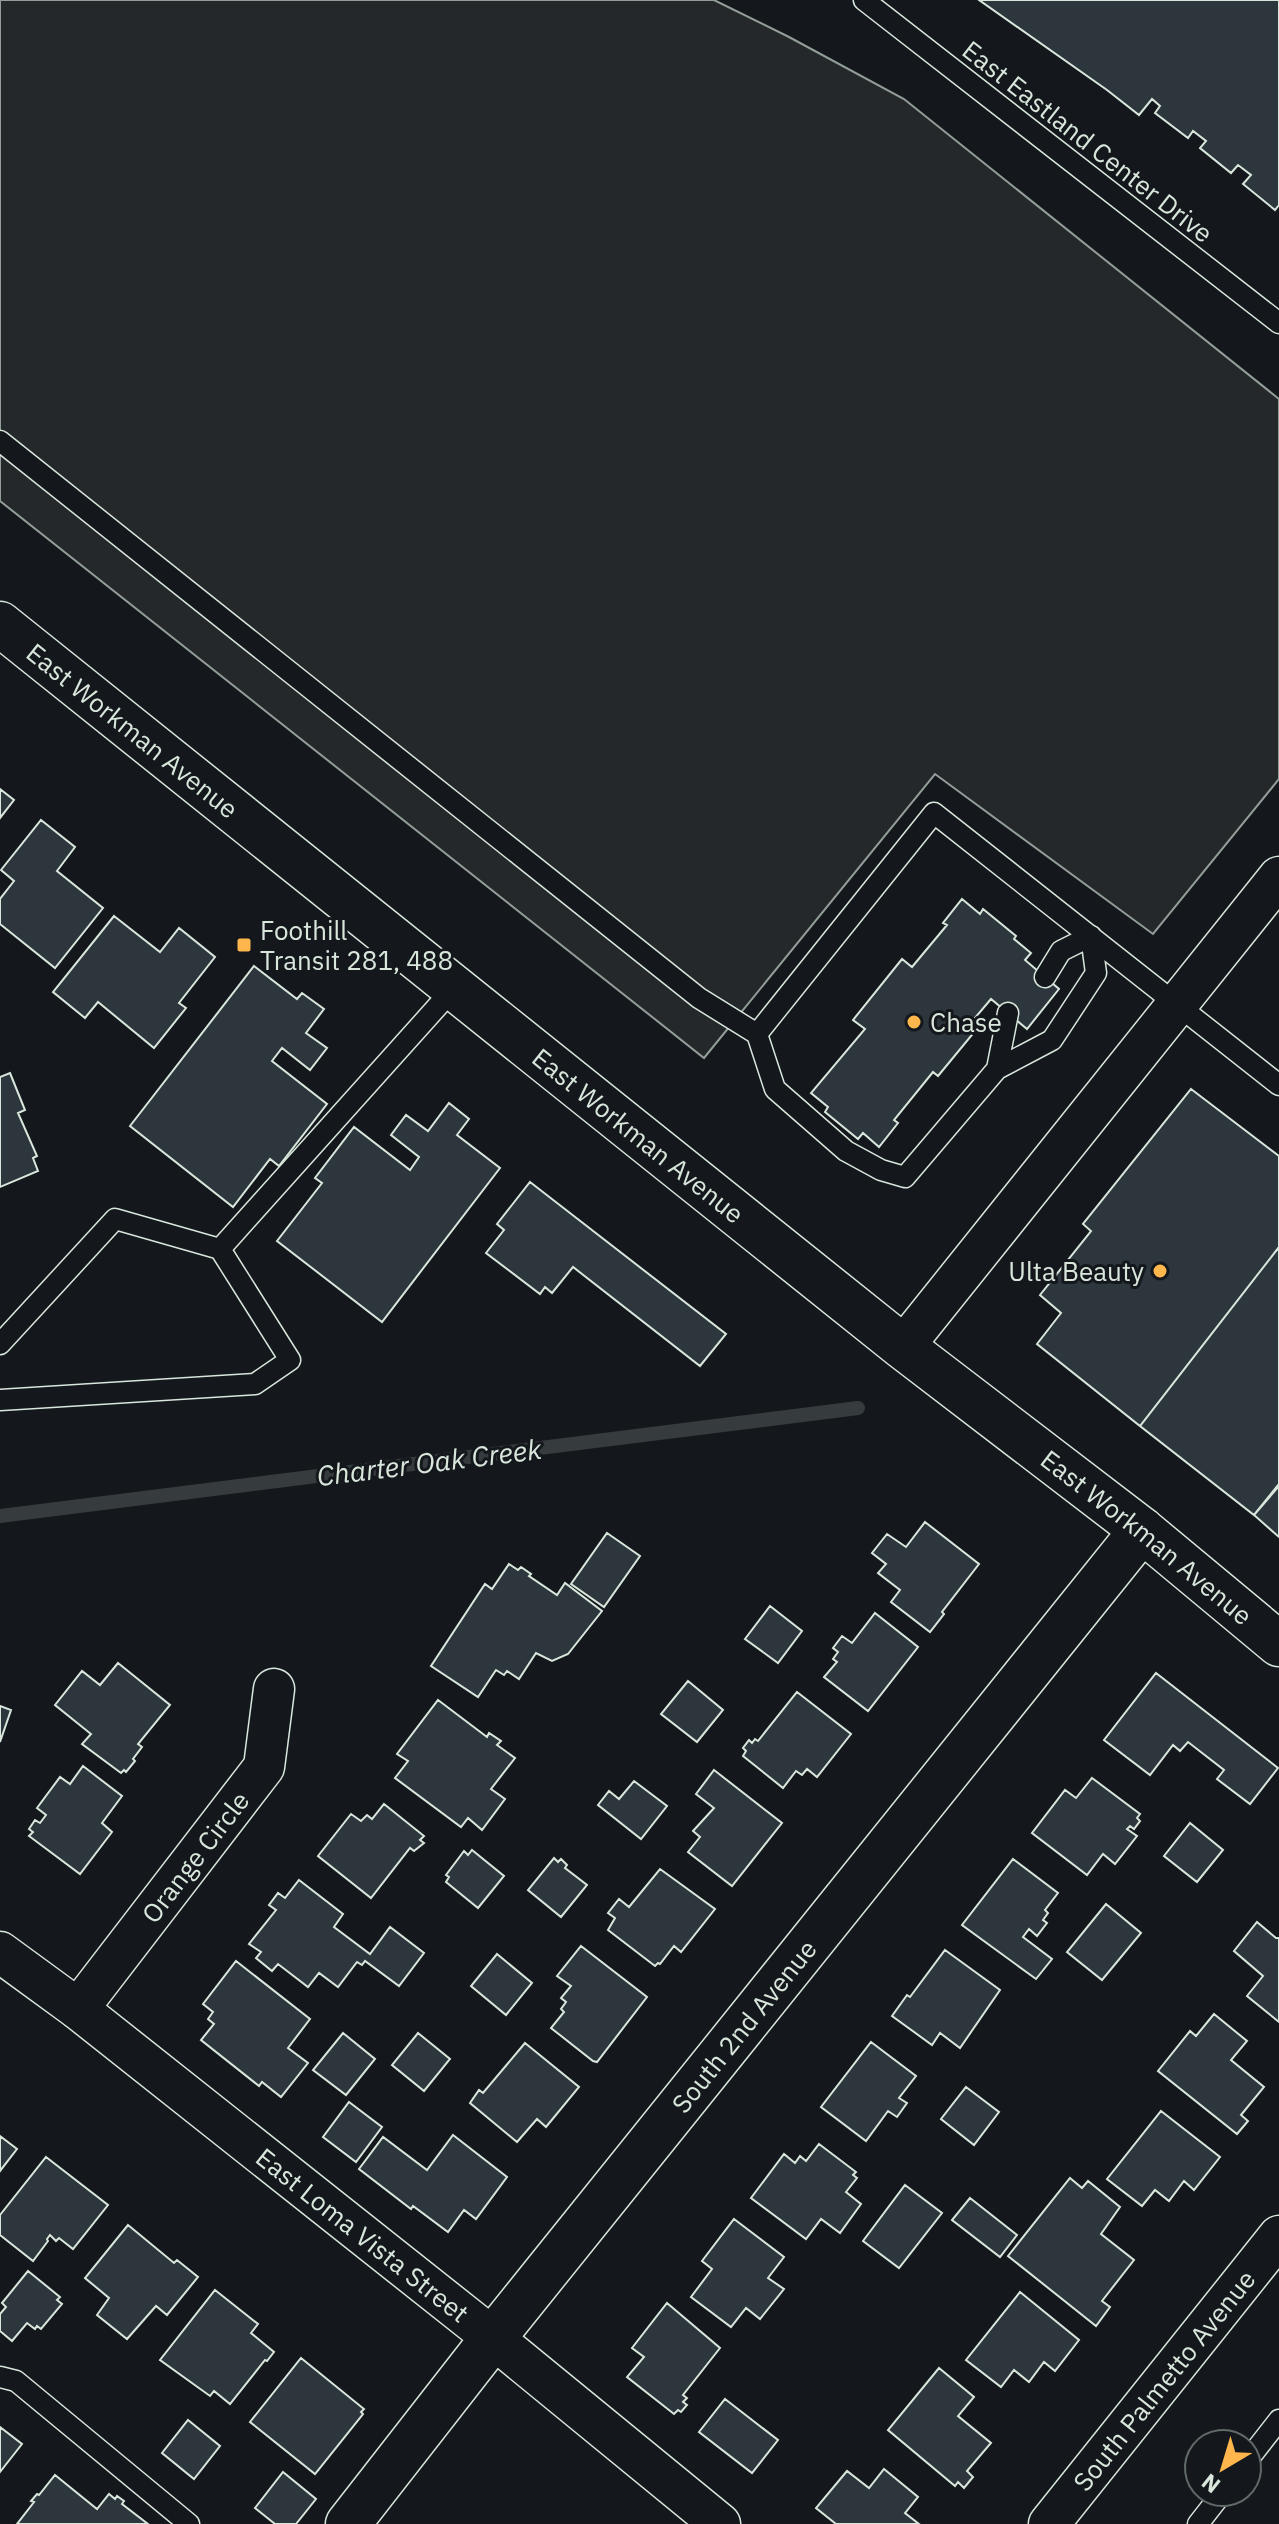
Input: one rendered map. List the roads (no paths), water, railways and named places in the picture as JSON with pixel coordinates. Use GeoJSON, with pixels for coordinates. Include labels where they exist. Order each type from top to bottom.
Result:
{"type":"FeatureCollection","features":[{"type":"Feature","properties":{"kind":"street","name":"East Workman Avenue"},"geometry":{"type":"LineString","coordinates":[[0,624],[903,1347],[1142,1530],[1279,1644]]}},
{"type":"Feature","properties":{"kind":"street"},"geometry":{"type":"LineString","coordinates":[[903,1347],[1279,877]]}},
{"type":"Feature","properties":{"kind":"street","name":"South 2nd Avenue"},"geometry":{"type":"LineString","coordinates":[[348,2524],[493,2338],[1142,1530]]}},
{"type":"Feature","properties":{"kind":"street","name":"Orange Circle"},"geometry":{"type":"LineString","coordinates":[[78,2009],[264,1767],[274,1689]]}},
{"type":"Feature","properties":{"kind":"street","name":"East Loma Vista Street"},"geometry":{"type":"LineString","coordinates":[[0,1952],[78,2009],[493,2338],[720,2524]]}},
{"type":"Feature","properties":{"kind":"street","name":"South Palmetto Avenue"},"geometry":{"type":"LineString","coordinates":[[1049,2524],[1279,2236]]}},
{"type":"Feature","properties":{"kind":"lane","name":"East Eastland Center Drive"},"geometry":{"type":"LineString","coordinates":[[864,0],[1279,323]]}},
{"type":"Feature","properties":{"kind":"lane"},"geometry":{"type":"LineString","coordinates":[[0,441],[699,998],[757,1034],[775,1089],[846,1151],[881,1170],[905,1177],[997,1069],[1052,1040],[1096,973],[1091,936]]}},
{"type":"Feature","properties":{"kind":"lane"},"geometry":{"type":"LineString","coordinates":[[757,1034],[934,813],[1279,1085]]}},
{"type":"Feature","properties":{"kind":"lane"},"geometry":{"type":"LineString","coordinates":[[1045,977],[1061,951],[1091,936]]}},
{"type":"Feature","properties":{"kind":"lane"},"geometry":{"type":"LineString","coordinates":[[220,1249],[454,988]]}},
{"type":"Feature","properties":{"kind":"lane"},"geometry":{"type":"LineString","coordinates":[[997,1069],[1008,1013]]}},
{"type":"Feature","properties":{"kind":"lane"},"geometry":{"type":"LineString","coordinates":[[0,1344],[115,1219],[220,1249],[290,1360],[255,1384],[0,1400]]}},
{"type":"Feature","properties":{"kind":"lane"},"geometry":{"type":"LineString","coordinates":[[0,2377],[16,2381],[189,2524]]}},
{"type":"Feature","properties":{"kind":"lane"},"geometry":{"type":"LineString","coordinates":[[1263,2440],[1279,2420]]}},
{"type":"Feature","properties":{"kind":"lane"},"geometry":{"type":"LineString","coordinates":[[1198,2524],[1210,2508]]}},
{"type":"Feature","properties":{"kind":"waterway","name":"Charter Oak Creek"},"geometry":{"type":"LineString","coordinates":[[0,1516],[858,1408]]}},
{"type":"Feature","properties":{"kind":"place","name":"Foothill Transit 281, 488"},"geometry":{"type":"Point","coordinates":[244,945]}},
{"type":"Feature","properties":{"kind":"place","name":"Chase"},"geometry":{"type":"Point","coordinates":[914,1022]}},
{"type":"Feature","properties":{"kind":"place","name":"Ulta Beauty"},"geometry":{"type":"Point","coordinates":[1160,1271]}}]}
